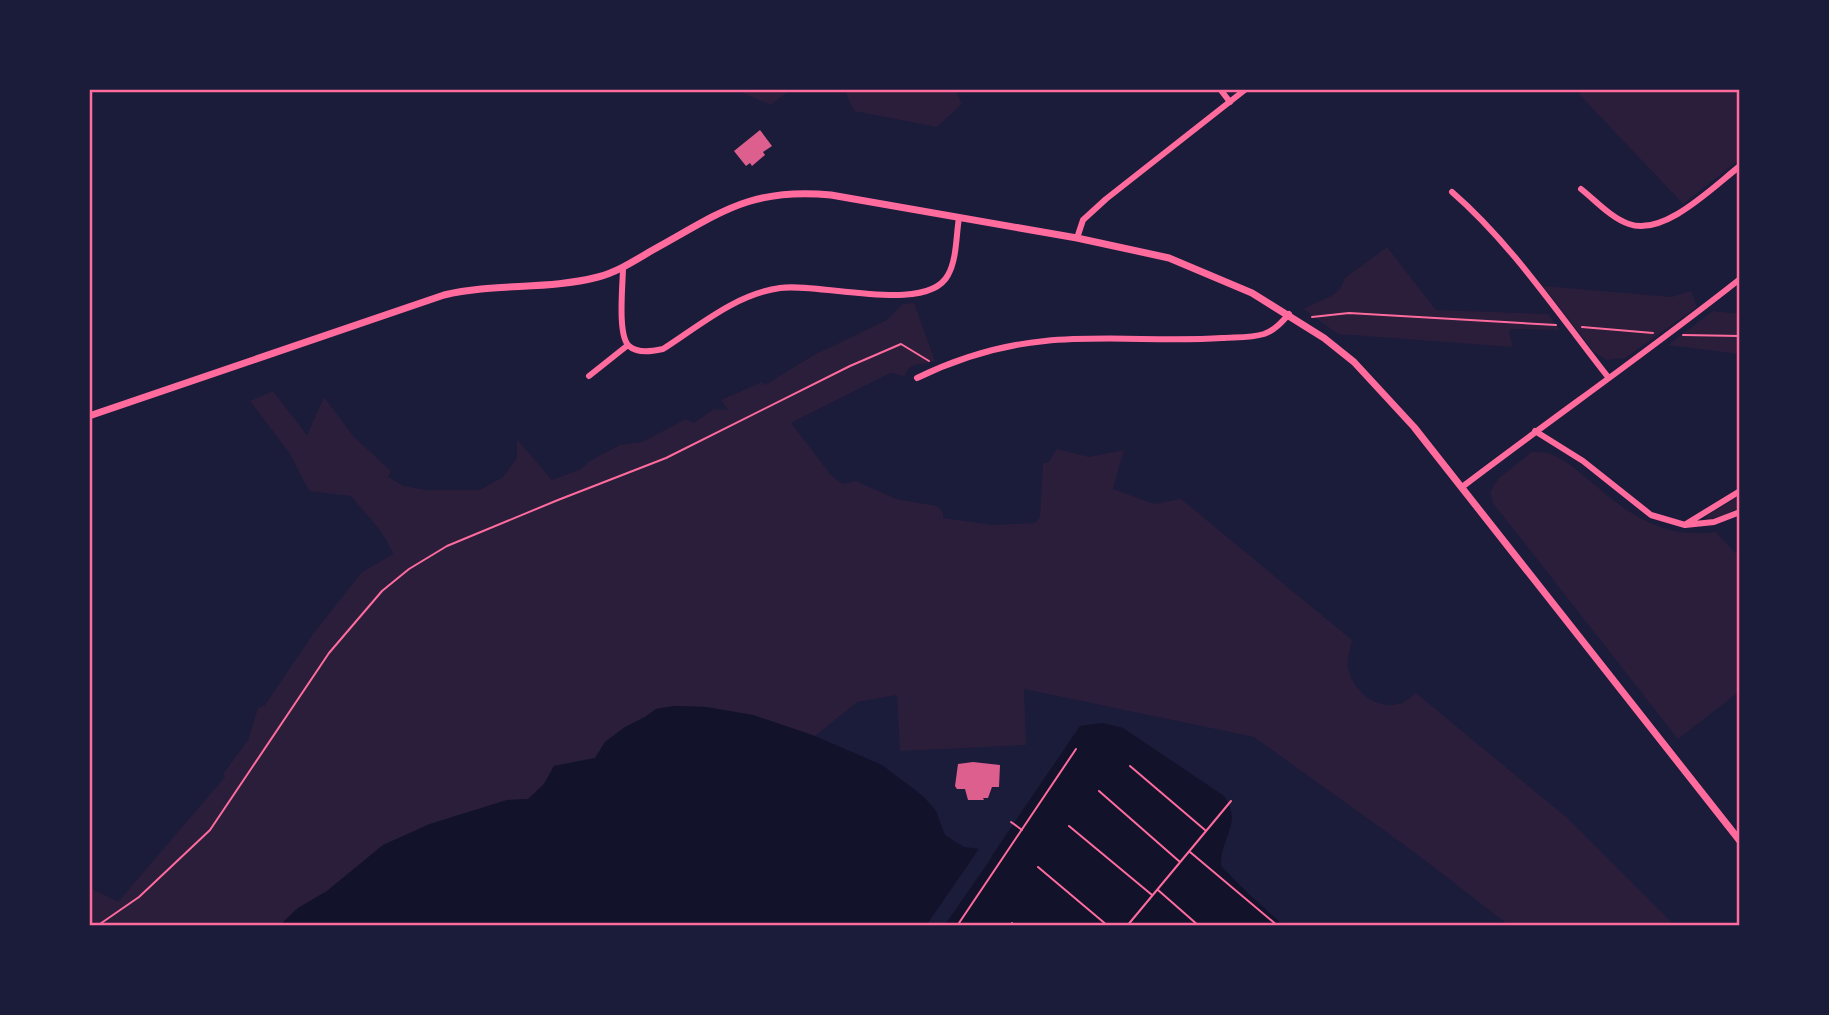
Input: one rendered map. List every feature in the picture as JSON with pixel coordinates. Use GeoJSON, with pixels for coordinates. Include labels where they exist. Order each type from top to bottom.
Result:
{"type":"FeatureCollection","features":[{"type":"Feature","properties":{"kind":"street"},"geometry":{"type":"LineString","coordinates":[[1220,89],[1230,102]]}},
{"type":"Feature","properties":{"kind":"street"},"geometry":{"type":"LineString","coordinates":[[1077,238],[1083,220],[1097,207],[1246,89]]}},
{"type":"Feature","properties":{"kind":"street"},"geometry":{"type":"LineString","coordinates":[[1581,189],[1627,224],[1650,226],[1680,212],[1740,166]]}},
{"type":"Feature","properties":{"kind":"street"},"geometry":{"type":"LineString","coordinates":[[89,416],[444,295],[469,290],[586,279],[623,267],[736,204],[765,195],[806,192],[831,195],[1148,253],[1195,267],[1252,293],[1289,314],[1354,362],[1392,402],[1462,487],[1740,841]]}},
{"type":"Feature","properties":{"kind":"street"},"geometry":{"type":"LineString","coordinates":[[1452,192],[1491,230],[1608,377]]}},
{"type":"Feature","properties":{"kind":"street"},"geometry":{"type":"LineString","coordinates":[[623,267],[623,333],[628,345],[636,350],[663,349],[734,303],[777,288],[814,287],[892,296],[908,296],[929,291],[939,286],[948,276],[954,256],[959,218]]}},
{"type":"Feature","properties":{"kind":"street"},"geometry":{"type":"LineString","coordinates":[[1462,487],[1670,334],[1740,279]]}},
{"type":"Feature","properties":{"kind":"street"},"geometry":{"type":"LineString","coordinates":[[917,378],[940,367],[994,351],[1044,341],[1101,338],[1188,340],[1260,335],[1274,330],[1289,314]]}},
{"type":"Feature","properties":{"kind":"street"},"geometry":{"type":"LineString","coordinates":[[589,376],[628,345]]}},
{"type":"Feature","properties":{"kind":"street"},"geometry":{"type":"LineString","coordinates":[[1535,431],[1583,461],[1651,515],[1685,525],[1714,522],[1740,512]]}},
{"type":"Feature","properties":{"kind":"street"},"geometry":{"type":"LineString","coordinates":[[1685,525],[1740,491]]}},
{"type":"Feature","properties":{"kind":"path"},"geometry":{"type":"LineString","coordinates":[[1312,317],[1349,313],[1567,325],[1670,334],[1740,336]]}},
{"type":"Feature","properties":{"kind":"path"},"geometry":{"type":"LineString","coordinates":[[97,926],[139,897],[210,830],[329,653],[382,591],[408,569],[459,541],[666,458],[850,366],[901,344],[940,367]]}},
{"type":"Feature","properties":{"kind":"path"},"geometry":{"type":"LineString","coordinates":[[957,926],[1076,749]]}},
{"type":"Feature","properties":{"kind":"path"},"geometry":{"type":"LineString","coordinates":[[1130,766],[1206,831]]}},
{"type":"Feature","properties":{"kind":"path"},"geometry":{"type":"LineString","coordinates":[[1099,792],[1180,862]]}},
{"type":"Feature","properties":{"kind":"path"},"geometry":{"type":"LineString","coordinates":[[1127,926],[1231,801]]}},
{"type":"Feature","properties":{"kind":"path"},"geometry":{"type":"LineString","coordinates":[[1011,822],[1022,830]]}},
{"type":"Feature","properties":{"kind":"path"},"geometry":{"type":"LineString","coordinates":[[1069,826],[1152,895]]}},
{"type":"Feature","properties":{"kind":"path"},"geometry":{"type":"LineString","coordinates":[[1189,851],[1278,926]]}},
{"type":"Feature","properties":{"kind":"path"},"geometry":{"type":"LineString","coordinates":[[1038,867],[1108,926]]}},
{"type":"Feature","properties":{"kind":"path"},"geometry":{"type":"LineString","coordinates":[[1157,890],[1199,926]]}},
{"type":"Feature","properties":{"kind":"shaded area"},"geometry":{"type":"Polygon","coordinates":[[[734,89],[791,89],[771,105],[734,89]]]}},
{"type":"Feature","properties":{"kind":"shaded area"},"geometry":{"type":"Polygon","coordinates":[[[844,89],[955,89],[962,104],[937,127],[854,111],[844,89]]]}},
{"type":"Feature","properties":{"kind":"shaded area"},"geometry":{"type":"Polygon","coordinates":[[[1585,89],[1740,89],[1740,159],[1683,204],[1579,94],[1585,89]]]}},
{"type":"Feature","properties":{"kind":"shaded area"},"geometry":{"type":"Polygon","coordinates":[[[1387,247],[1436,310],[1548,314],[1560,330],[1511,329],[1509,333],[1513,347],[1338,334],[1303,309],[1333,295],[1340,289],[1345,278],[1387,247]]]}},
{"type":"Feature","properties":{"kind":"shaded area"},"geometry":{"type":"Polygon","coordinates":[[[1543,286],[1671,297],[1691,291],[1697,307],[1625,358],[1606,360],[1593,351],[1543,286]]]}},
{"type":"Feature","properties":{"kind":"shaded area"},"geometry":{"type":"Polygon","coordinates":[[[914,303],[935,361],[909,368],[905,376],[890,373],[791,423],[831,475],[842,484],[856,481],[896,499],[937,506],[943,512],[943,518],[993,525],[1035,523],[1040,517],[1043,463],[1048,463],[1057,449],[1089,457],[1124,450],[1113,489],[1154,504],[1181,499],[1352,640],[1348,658],[1350,676],[1367,698],[1384,705],[1393,705],[1404,702],[1416,693],[1566,817],[1675,926],[1510,926],[1414,852],[1254,737],[1024,689],[1026,745],[900,751],[897,695],[857,702],[815,736],[753,715],[706,707],[674,706],[656,709],[605,742],[595,758],[554,766],[544,784],[528,799],[507,800],[430,824],[383,845],[327,891],[298,908],[279,926],[89,926],[89,887],[118,902],[225,777],[223,774],[248,740],[258,708],[265,705],[313,634],[362,572],[393,554],[380,531],[351,496],[309,491],[290,454],[250,401],[273,391],[307,435],[324,397],[354,437],[391,471],[388,477],[404,486],[425,490],[480,490],[503,477],[517,458],[517,439],[552,480],[581,469],[588,462],[620,445],[642,442],[686,419],[694,423],[714,409],[728,410],[721,400],[762,382],[765,385],[814,355],[887,320],[903,304],[914,303]]]}},
{"type":"Feature","properties":{"kind":"shaded area"},"geometry":{"type":"Polygon","coordinates":[[[1713,311],[1740,314],[1740,354],[1668,345],[1713,311]]]}},
{"type":"Feature","properties":{"kind":"shaded area"},"geometry":{"type":"Polygon","coordinates":[[[1532,452],[1541,452],[1563,460],[1618,503],[1647,521],[1679,532],[1716,532],[1740,555],[1740,691],[1678,739],[1493,503],[1490,492],[1498,479],[1532,452]]]}},
{"type":"Feature","properties":{"kind":"shaded area"},"geometry":{"type":"Polygon","coordinates":[[[1740,496],[1740,507],[1720,517],[1705,519],[1708,515],[1740,496]]]}},
{"type":"Feature","properties":{"kind":"shaded area"},"geometry":{"type":"Polygon","coordinates":[[[674,706],[706,707],[753,715],[815,736],[882,765],[923,796],[936,811],[945,835],[964,847],[979,849],[926,926],[279,926],[298,908],[327,891],[383,845],[430,824],[507,800],[528,799],[544,784],[554,766],[595,758],[605,742],[625,727],[656,709],[674,706]]]}},
{"type":"Feature","properties":{"kind":"shaded area"},"geometry":{"type":"Polygon","coordinates":[[[1102,723],[1123,728],[1224,796],[1232,815],[1221,856],[1221,866],[1285,926],[944,926],[1080,726],[1102,723]]]}},
{"type":"Feature","properties":{"kind":"pier"},"geometry":{"type":"Polygon","coordinates":[[[979,849],[982,851],[965,877],[930,926],[926,926],[979,849]]]}},
{"type":"Feature","properties":{"kind":"pier"},"geometry":{"type":"Polygon","coordinates":[[[989,855],[992,857],[944,926],[940,926],[989,855]]]}},
{"type":"Feature","properties":{"kind":"building"},"geometry":{"type":"Polygon","coordinates":[[[760,130],[772,146],[763,152],[765,155],[752,166],[750,163],[746,166],[734,151],[760,130]]]}},
{"type":"Feature","properties":{"kind":"building"},"geometry":{"type":"Polygon","coordinates":[[[973,762],[1000,765],[999,787],[992,787],[988,798],[983,798],[984,800],[968,800],[965,789],[957,789],[955,786],[958,764],[973,762]]]}}]}
